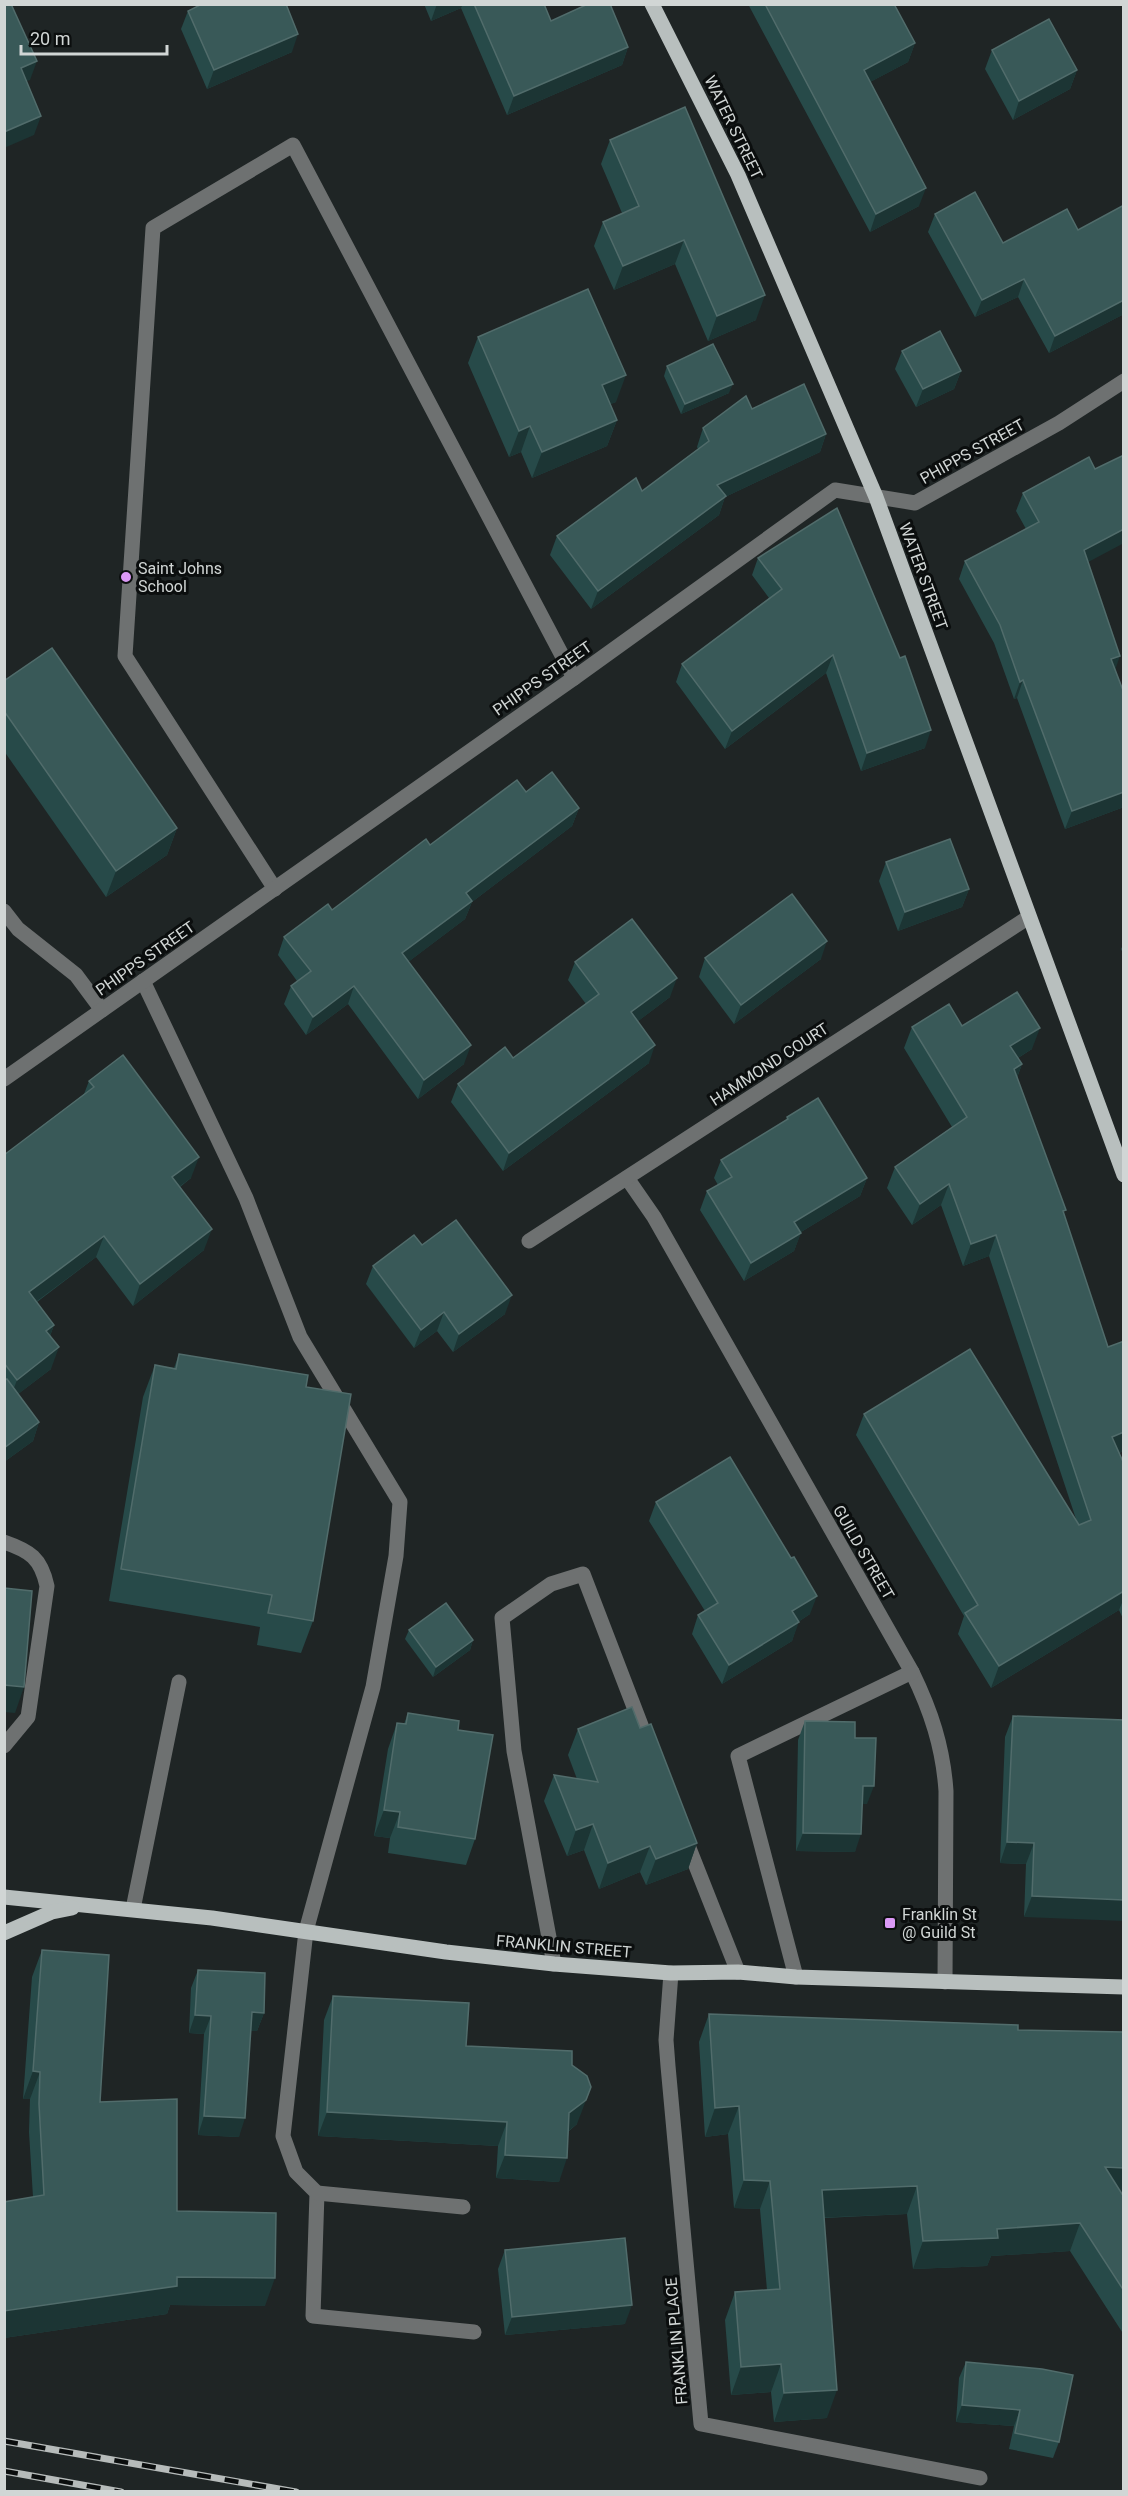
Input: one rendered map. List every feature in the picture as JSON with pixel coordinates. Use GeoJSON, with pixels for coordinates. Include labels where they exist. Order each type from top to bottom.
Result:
{"type":"FeatureCollection","features":[{"type":"Feature","properties":{"kind":"main road","name":"WATER STREET"},"geometry":{"type":"LineString","coordinates":[[652,4],[738,175],[837,401],[876,497],[1124,1175]]}},
{"type":"Feature","properties":{"kind":"main road","name":"FRANKLIN STREET"},"geometry":{"type":"LineString","coordinates":[[4,1897],[133,1909],[554,1964],[671,1973],[738,1972],[796,1977],[1124,1987]]}},
{"type":"Feature","properties":{"kind":"main road"},"geometry":{"type":"LineString","coordinates":[[4,1933],[52,1912],[88,1904]]}},
{"type":"Feature","properties":{"kind":"street"},"geometry":{"type":"LineString","coordinates":[[275,889],[125,656],[153,228],[293,145],[574,678]]}},
{"type":"Feature","properties":{"kind":"street","name":"PHIPPS STREET"},"geometry":{"type":"LineString","coordinates":[[4,1079],[574,678],[835,490],[915,503],[1059,423],[1124,381]]}},
{"type":"Feature","properties":{"kind":"street"},"geometry":{"type":"LineString","coordinates":[[4,911],[18,929],[76,975],[102,1010]]}},
{"type":"Feature","properties":{"kind":"street","name":"HAMMOND COURT"},"geometry":{"type":"LineString","coordinates":[[530,1241],[1029,917]]}},
{"type":"Feature","properties":{"kind":"street"},"geometry":{"type":"LineString","coordinates":[[143,981],[246,1198],[300,1338],[400,1502],[396,1556],[373,1687],[306,1931],[283,2136],[296,2172],[317,2193],[463,2207]]}},
{"type":"Feature","properties":{"kind":"street","name":"GUILD STREET"},"geometry":{"type":"LineString","coordinates":[[627,1178],[654,1217],[912,1672],[928,1707],[944,1762],[946,1791],[945,1982]]}},
{"type":"Feature","properties":{"kind":"street"},"geometry":{"type":"LineString","coordinates":[[4,1542],[27,1550],[44,1571],[47,1586],[28,1717],[4,1746]]}},
{"type":"Feature","properties":{"kind":"street"},"geometry":{"type":"LineString","coordinates":[[554,1964],[514,1751],[502,1618],[551,1584],[583,1574],[655,1760]]}},
{"type":"Feature","properties":{"kind":"street"},"geometry":{"type":"LineString","coordinates":[[796,1977],[738,1756],[912,1672]]}},
{"type":"Feature","properties":{"kind":"street"},"geometry":{"type":"LineString","coordinates":[[133,1909],[178,1682]]}},
{"type":"Feature","properties":{"kind":"street"},"geometry":{"type":"LineString","coordinates":[[680,1826],[738,1972]]}},
{"type":"Feature","properties":{"kind":"street","name":"FRANKLIN PLACE"},"geometry":{"type":"LineString","coordinates":[[671,1973],[666,2040],[701,2424],[980,2478]]}},
{"type":"Feature","properties":{"kind":"street"},"geometry":{"type":"LineString","coordinates":[[317,2193],[313,2316],[474,2332]]}},
{"type":"Feature","properties":{"kind":"building"},"geometry":{"type":"Polygon","coordinates":[[[4,4],[11,4],[37,61],[21,68],[41,116],[4,132],[4,4]]]}},
{"type":"Feature","properties":{"kind":"building"},"geometry":{"type":"Polygon","coordinates":[[[202,4],[286,4],[298,34],[214,70],[188,11],[202,4]]]}},
{"type":"Feature","properties":{"kind":"building"},"geometry":{"type":"Polygon","coordinates":[[[474,4],[544,4],[551,21],[588,4],[610,4],[628,47],[514,96],[474,4]]]}},
{"type":"Feature","properties":{"kind":"building"},"geometry":{"type":"Polygon","coordinates":[[[765,4],[894,4],[915,43],[864,70],[926,188],[876,214],[765,4]]]}},
{"type":"Feature","properties":{"kind":"building"},"geometry":{"type":"Polygon","coordinates":[[[1049,19],[1077,70],[1019,101],[992,50],[1049,19]]]}},
{"type":"Feature","properties":{"kind":"building"},"geometry":{"type":"Polygon","coordinates":[[[685,107],[765,295],[717,316],[684,240],[623,266],[603,222],[639,206],[610,140],[685,107]]]}},
{"type":"Feature","properties":{"kind":"building"},"geometry":{"type":"Polygon","coordinates":[[[975,192],[1003,243],[1067,209],[1078,230],[1124,205],[1124,300],[1055,336],[1024,279],[982,300],[935,214],[975,192]]]}},
{"type":"Feature","properties":{"kind":"building"},"geometry":{"type":"Polygon","coordinates":[[[588,289],[626,375],[602,385],[617,420],[542,452],[530,426],[519,431],[478,337],[588,289]]]}},
{"type":"Feature","properties":{"kind":"building"},"geometry":{"type":"Polygon","coordinates":[[[940,331],[961,371],[923,389],[902,351],[940,331]]]}},
{"type":"Feature","properties":{"kind":"building"},"geometry":{"type":"Polygon","coordinates":[[[713,344],[733,384],[685,404],[667,366],[713,344]]]}},
{"type":"Feature","properties":{"kind":"building"},"geometry":{"type":"Polygon","coordinates":[[[804,384],[826,434],[717,485],[726,496],[598,591],[557,536],[636,478],[642,491],[709,441],[703,428],[746,396],[752,409],[804,384]]]}},
{"type":"Feature","properties":{"kind":"building"},"geometry":{"type":"Polygon","coordinates":[[[1124,455],[1124,529],[1084,550],[1120,656],[1111,659],[1124,693],[1124,792],[1072,811],[1023,680],[1020,682],[1000,625],[965,561],[1039,522],[1023,493],[1089,457],[1095,469],[1124,455]]]}},
{"type":"Feature","properties":{"kind":"building"},"geometry":{"type":"Polygon","coordinates":[[[837,508],[900,658],[905,656],[931,730],[867,753],[833,655],[732,731],[682,664],[782,589],[758,558],[837,508]]]}},
{"type":"Feature","properties":{"kind":"building"},"geometry":{"type":"Polygon","coordinates":[[[52,648],[177,828],[116,871],[4,711],[4,681],[52,648]]]}},
{"type":"Feature","properties":{"kind":"building"},"geometry":{"type":"Polygon","coordinates":[[[552,772],[579,808],[466,893],[472,901],[402,953],[471,1045],[424,1080],[354,986],[313,1017],[291,986],[311,971],[284,937],[328,904],[332,910],[426,839],[430,845],[517,780],[526,792],[552,772]]]}},
{"type":"Feature","properties":{"kind":"building"},"geometry":{"type":"Polygon","coordinates":[[[950,839],[969,889],[905,912],[886,862],[950,839]]]}},
{"type":"Feature","properties":{"kind":"building"},"geometry":{"type":"Polygon","coordinates":[[[792,894],[827,941],[741,1005],[705,958],[792,894]]]}},
{"type":"Feature","properties":{"kind":"building"},"geometry":{"type":"Polygon","coordinates":[[[632,919],[677,978],[631,1012],[655,1045],[509,1153],[458,1084],[505,1047],[513,1058],[599,994],[575,962],[632,919]]]}},
{"type":"Feature","properties":{"kind":"building"},"geometry":{"type":"Polygon","coordinates":[[[1017,992],[1040,1028],[1010,1046],[1022,1064],[1014,1069],[1066,1210],[1063,1211],[1108,1347],[1124,1341],[1124,1432],[1112,1437],[1124,1464],[1124,1591],[999,1666],[965,1613],[978,1605],[864,1414],[970,1349],[1079,1525],[1091,1520],[996,1235],[971,1244],[949,1184],[920,1204],[895,1167],[967,1117],[912,1027],[949,1004],[962,1026],[1017,992]]]}},
{"type":"Feature","properties":{"kind":"building"},"geometry":{"type":"Polygon","coordinates":[[[123,1055],[199,1157],[172,1177],[212,1229],[140,1284],[104,1236],[29,1292],[54,1325],[46,1331],[59,1347],[17,1380],[4,1363],[4,1155],[94,1087],[89,1081],[123,1055]]]}},
{"type":"Feature","properties":{"kind":"building"},"geometry":{"type":"Polygon","coordinates":[[[818,1098],[867,1178],[794,1222],[801,1233],[751,1263],[707,1191],[732,1177],[721,1160],[818,1098]]]}},
{"type":"Feature","properties":{"kind":"building"},"geometry":{"type":"Polygon","coordinates":[[[456,1220],[512,1295],[459,1334],[444,1312],[421,1330],[373,1266],[414,1235],[422,1245],[456,1220]]]}},
{"type":"Feature","properties":{"kind":"building"},"geometry":{"type":"Polygon","coordinates":[[[179,1354],[308,1375],[306,1387],[351,1394],[313,1621],[268,1613],[272,1595],[121,1569],[155,1365],[176,1369],[179,1354]]]}},
{"type":"Feature","properties":{"kind":"building"},"geometry":{"type":"Polygon","coordinates":[[[7,1379],[39,1422],[4,1448],[4,1380],[7,1379]]]}},
{"type":"Feature","properties":{"kind":"building"},"geometry":{"type":"Polygon","coordinates":[[[730,1457],[791,1558],[794,1557],[817,1596],[792,1611],[799,1622],[729,1665],[698,1615],[718,1603],[656,1502],[730,1457]]]}},
{"type":"Feature","properties":{"kind":"building"},"geometry":{"type":"Polygon","coordinates":[[[4,1588],[32,1591],[24,1687],[4,1685],[4,1588]]]}},
{"type":"Feature","properties":{"kind":"building"},"geometry":{"type":"Polygon","coordinates":[[[446,1603],[473,1640],[436,1667],[409,1630],[446,1603]]]}},
{"type":"Feature","properties":{"kind":"building"},"geometry":{"type":"Polygon","coordinates":[[[632,1707],[640,1728],[651,1724],[697,1843],[656,1859],[650,1846],[608,1863],[593,1824],[576,1830],[554,1775],[598,1782],[578,1729],[632,1707]]]}},
{"type":"Feature","properties":{"kind":"building"},"geometry":{"type":"Polygon","coordinates":[[[408,1713],[459,1721],[458,1730],[493,1735],[475,1839],[398,1827],[400,1812],[384,1810],[397,1723],[406,1724],[408,1713]]]}},
{"type":"Feature","properties":{"kind":"building"},"geometry":{"type":"Polygon","coordinates":[[[1013,1716],[1124,1720],[1124,1900],[1032,1896],[1034,1843],[1007,1842],[1013,1716]]]}},
{"type":"Feature","properties":{"kind":"building"},"geometry":{"type":"Polygon","coordinates":[[[805,1721],[855,1722],[855,1738],[876,1738],[874,1786],[863,1786],[861,1834],[803,1833],[805,1721]]]}},
{"type":"Feature","properties":{"kind":"building"},"geometry":{"type":"Polygon","coordinates":[[[42,1950],[109,1955],[100,2102],[177,2099],[177,2211],[276,2213],[275,2278],[177,2277],[177,2286],[4,2311],[4,2202],[44,2195],[39,2104],[40,2072],[33,2071],[42,1950]]]}},
{"type":"Feature","properties":{"kind":"building"},"geometry":{"type":"Polygon","coordinates":[[[198,1970],[265,1973],[264,2013],[252,2012],[245,2118],[204,2116],[211,2016],[195,2015],[198,1970]]]}},
{"type":"Feature","properties":{"kind":"building"},"geometry":{"type":"Polygon","coordinates":[[[333,1996],[469,2003],[466,2046],[572,2051],[572,2065],[587,2076],[591,2087],[586,2100],[569,2113],[567,2158],[505,2155],[507,2122],[327,2112],[333,1996]]]}},
{"type":"Feature","properties":{"kind":"building"},"geometry":{"type":"Polygon","coordinates":[[[709,2014],[1018,2025],[1018,2030],[1124,2032],[1124,2168],[1105,2167],[1124,2197],[1124,2291],[1080,2223],[997,2229],[998,2238],[923,2241],[917,2186],[822,2190],[837,2390],[784,2393],[781,2364],[741,2367],[735,2292],[780,2289],[770,2181],[744,2180],[739,2106],[715,2108],[709,2014]]]}},
{"type":"Feature","properties":{"kind":"building"},"geometry":{"type":"Polygon","coordinates":[[[625,2238],[632,2305],[512,2317],[505,2250],[625,2238]]]}},
{"type":"Feature","properties":{"kind":"building"},"geometry":{"type":"Polygon","coordinates":[[[966,2362],[1042,2369],[1073,2375],[1059,2442],[1015,2433],[1020,2410],[962,2405],[966,2362]]]}},
{"type":"Feature","properties":{"kind":"railway"},"geometry":{"type":"LineString","coordinates":[[4,2441],[296,2492]]}},
{"type":"Feature","properties":{"kind":"railway"},"geometry":{"type":"LineString","coordinates":[[4,2471],[121,2492]]}},
{"type":"Feature","properties":{"kind":"place","name":"Saint Johns School"},"geometry":{"type":"Point","coordinates":[126,577]}},
{"type":"Feature","properties":{"kind":"place","name":"Franklin St @ Guild St"},"geometry":{"type":"Point","coordinates":[890,1923]}}]}
